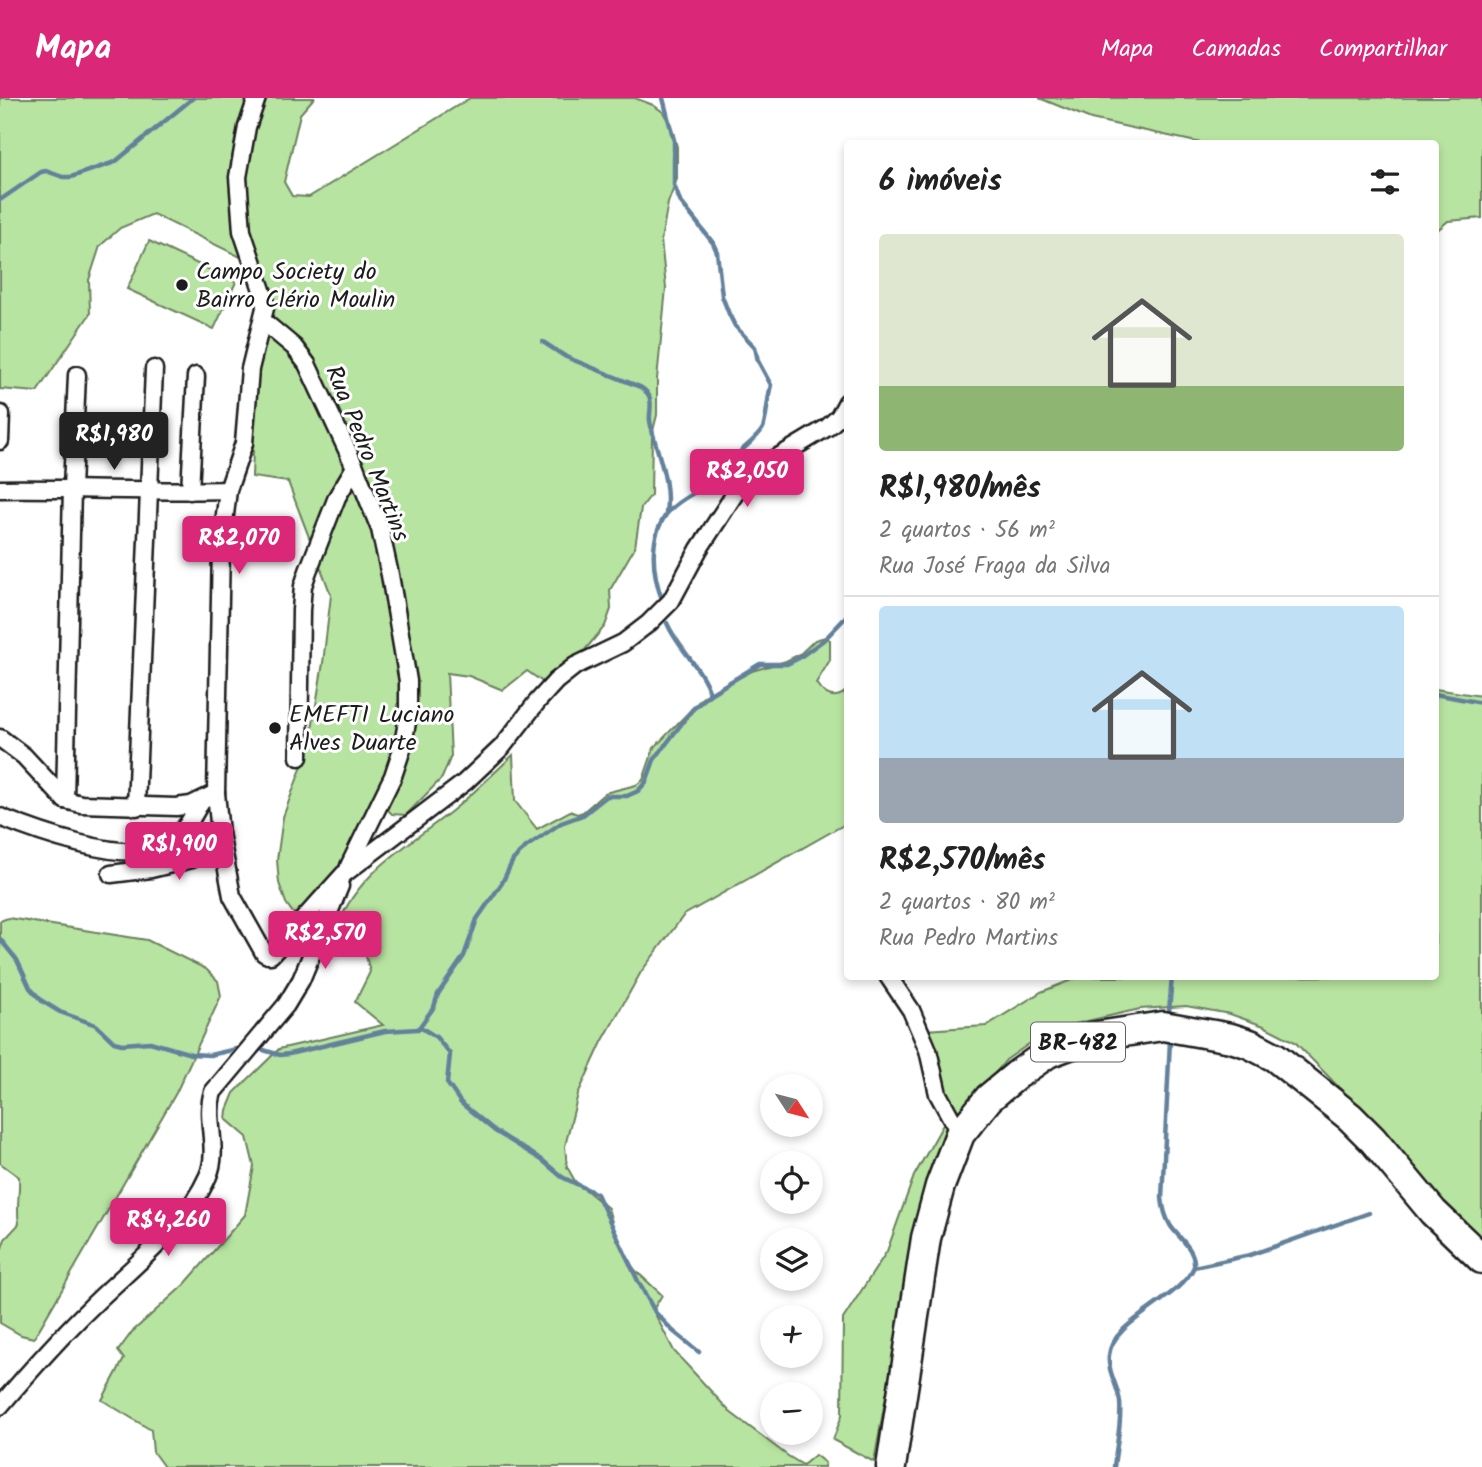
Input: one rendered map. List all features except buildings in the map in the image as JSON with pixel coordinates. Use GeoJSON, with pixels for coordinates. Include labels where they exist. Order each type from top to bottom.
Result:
{"type":"FeatureCollection","features":[{"type":"Feature","properties":{"kind":"highway","name":"BR-482"},"geometry":{"type":"LineString","coordinates":[[891,1467],[926,1238],[940,1186],[961,1135],[989,1098],[1018,1074],[1048,1053],[1091,1037],[1163,1026],[1231,1038],[1275,1057],[1350,1117],[1373,1140],[1433,1212],[1482,1259]]}},
{"type":"Feature","properties":{"kind":"street"},"geometry":{"type":"LineString","coordinates":[[257,98],[247,127],[238,177],[242,232],[264,296],[263,321],[250,369],[244,443],[228,491],[221,548],[216,793],[220,833],[232,896],[264,953],[271,955],[344,874],[466,782],[502,747],[556,681],[575,666],[622,643],[649,623],[671,601],[699,549],[738,489],[763,466],[828,427],[839,417],[844,408]]}},
{"type":"Feature","properties":{"kind":"street","name":"Rua Pedro Martins"},"geometry":{"type":"LineString","coordinates":[[0,1406],[57,1340],[175,1226],[200,1193],[210,1173],[213,1150],[209,1104],[213,1092],[260,1039],[301,980],[344,874],[366,836],[402,749],[408,717],[408,681],[380,529],[355,467],[307,364],[294,348],[263,321]]}},
{"type":"Feature","properties":{"kind":"street"},"geometry":{"type":"LineString","coordinates":[[136,807],[154,369]]}},
{"type":"Feature","properties":{"kind":"street"},"geometry":{"type":"LineString","coordinates":[[65,800],[72,488],[78,375]]}},
{"type":"Feature","properties":{"kind":"street"},"geometry":{"type":"LineString","coordinates":[[190,491],[196,376]]}},
{"type":"Feature","properties":{"kind":"street"},"geometry":{"type":"LineString","coordinates":[[0,441],[1,414]]}},
{"type":"Feature","properties":{"kind":"street"},"geometry":{"type":"LineString","coordinates":[[299,757],[303,586],[337,497],[355,467]]}},
{"type":"Feature","properties":{"kind":"street"},"geometry":{"type":"LineString","coordinates":[[0,489],[228,491]]}},
{"type":"Feature","properties":{"kind":"street"},"geometry":{"type":"LineString","coordinates":[[0,738],[24,756],[65,800],[81,804],[176,807],[201,802],[216,793]]}},
{"type":"Feature","properties":{"kind":"street"},"geometry":{"type":"LineString","coordinates":[[0,817],[35,832],[70,841],[140,852],[157,849],[183,832],[201,802]]}},
{"type":"Feature","properties":{"kind":"street"},"geometry":{"type":"LineString","coordinates":[[111,874],[150,869],[192,859],[220,833]]}},
{"type":"Feature","properties":{"kind":"street"},"geometry":{"type":"LineString","coordinates":[[891,980],[911,1010],[928,1050],[938,1094],[961,1135]]}},
{"type":"Feature","properties":{"kind":"green space"},"geometry":{"type":"Polygon","coordinates":[[[0,98],[314,98],[300,114],[284,182],[292,196],[309,197],[470,98],[635,98],[663,112],[672,128],[677,147],[677,179],[668,203],[661,240],[666,288],[657,379],[657,415],[652,435],[651,495],[641,508],[635,547],[610,590],[611,609],[605,626],[579,657],[547,685],[527,671],[503,690],[469,676],[447,673],[451,756],[442,778],[406,815],[392,814],[386,808],[305,918],[293,913],[286,903],[279,883],[277,860],[283,817],[309,747],[331,595],[288,482],[252,477],[255,395],[251,384],[240,380],[266,274],[257,265],[153,214],[120,228],[100,246],[89,280],[90,314],[37,392],[0,389],[0,98]]]}},
{"type":"Feature","properties":{"kind":"green space"},"geometry":{"type":"Polygon","coordinates":[[[1039,98],[1482,98],[1482,218],[1448,221],[1439,229],[1439,140],[1187,140],[1091,119],[1039,98]]]}},
{"type":"Feature","properties":{"kind":"green space","name":"Campo Society do Bairro Clério Moulin"},"geometry":{"type":"Polygon","coordinates":[[[149,241],[236,282],[214,329],[127,289],[149,241]]]}},
{"type":"Feature","properties":{"kind":"green space"},"geometry":{"type":"Polygon","coordinates":[[[825,637],[830,640],[830,660],[816,683],[830,696],[844,693],[844,825],[684,915],[641,972],[602,1042],[578,1094],[565,1146],[567,1167],[575,1181],[608,1208],[625,1256],[636,1271],[662,1295],[653,1310],[674,1351],[730,1412],[760,1435],[760,1445],[774,1445],[803,1465],[815,1455],[825,1463],[824,1467],[164,1467],[153,1452],[151,1430],[102,1400],[124,1359],[118,1351],[132,1332],[185,1284],[245,1215],[254,1166],[247,1137],[226,1119],[234,1093],[279,1049],[383,1025],[355,1002],[370,972],[365,952],[336,934],[354,895],[384,863],[461,804],[513,755],[515,801],[537,829],[570,811],[577,814],[583,812],[605,793],[636,785],[643,780],[654,748],[704,696],[752,671],[800,654],[815,640],[825,637]]]}},
{"type":"Feature","properties":{"kind":"green space"},"geometry":{"type":"Polygon","coordinates":[[[1439,690],[1482,696],[1482,1237],[1445,1209],[1358,1107],[1295,1042],[1264,1026],[1230,1014],[1186,1006],[1140,1009],[1074,1024],[1036,1039],[1006,1060],[979,1093],[917,1225],[874,1462],[833,1440],[842,1415],[843,1319],[887,1251],[914,1176],[949,1114],[925,1030],[986,1026],[1041,992],[1071,980],[1439,980],[1439,690]]]}},
{"type":"Feature","properties":{"kind":"green space"},"geometry":{"type":"Polygon","coordinates":[[[8,918],[147,940],[206,969],[218,981],[221,996],[176,1093],[34,1338],[21,1335],[0,1323],[0,1254],[5,1239],[19,1224],[19,1177],[0,1163],[0,921],[8,918]]]}},
{"type":"Feature","properties":{"kind":"waterway"},"geometry":{"type":"LineString","coordinates":[[0,200],[41,172],[71,177],[115,162],[193,98]]}},
{"type":"Feature","properties":{"kind":"waterway"},"geometry":{"type":"LineString","coordinates":[[663,98],[674,141],[674,185],[680,201],[713,243],[717,252],[722,296],[729,314],[735,326],[755,347],[758,361],[771,385],[764,425],[760,432],[714,478],[674,506],[663,520],[655,543],[654,567],[663,602]]}},
{"type":"Feature","properties":{"kind":"waterway"},"geometry":{"type":"LineString","coordinates":[[543,342],[566,357],[640,387],[648,393],[651,402],[650,421],[665,478],[666,513]]}},
{"type":"Feature","properties":{"kind":"waterway"},"geometry":{"type":"LineString","coordinates":[[257,1048],[280,1055],[289,1054],[385,1031],[418,1029],[464,956],[477,919],[502,883],[513,860],[526,847],[561,823],[583,815],[607,796],[627,796],[638,791],[646,782],[654,760],[692,710],[710,694],[760,664],[787,664],[799,658],[825,639],[844,619]]}},
{"type":"Feature","properties":{"kind":"waterway"},"geometry":{"type":"LineString","coordinates":[[667,623],[701,675],[710,694]]}},
{"type":"Feature","properties":{"kind":"waterway"},"geometry":{"type":"LineString","coordinates":[[1439,695],[1482,703]]}},
{"type":"Feature","properties":{"kind":"waterway"},"geometry":{"type":"LineString","coordinates":[[0,939],[17,960],[30,988],[42,1001],[60,1012],[96,1025],[114,1042],[150,1042],[191,1054],[210,1055],[245,1047]]}},
{"type":"Feature","properties":{"kind":"waterway"},"geometry":{"type":"LineString","coordinates":[[1169,1012],[1172,980]]}},
{"type":"Feature","properties":{"kind":"waterway"},"geometry":{"type":"LineString","coordinates":[[420,1027],[436,1037],[450,1054],[447,1083],[461,1103],[495,1131],[542,1160],[562,1177],[597,1194],[655,1312],[699,1352]]}},
{"type":"Feature","properties":{"kind":"waterway"},"geometry":{"type":"LineString","coordinates":[[1114,1467],[1120,1410],[1109,1361],[1113,1343],[1133,1321],[1186,1279],[1194,1267],[1190,1249],[1168,1222],[1162,1198],[1170,1041]]}},
{"type":"Feature","properties":{"kind":"waterway"},"geometry":{"type":"LineString","coordinates":[[1194,1267],[1250,1255],[1369,1213]]}},
{"type":"Feature","properties":{"kind":"place","name":"Campo Society do Bairro Clério Moulin"},"geometry":{"type":"Point","coordinates":[182,285]}},
{"type":"Feature","properties":{"kind":"place","name":"EMEFTI Luciano Alves Duarte"},"geometry":{"type":"Point","coordinates":[275,728]}}]}
